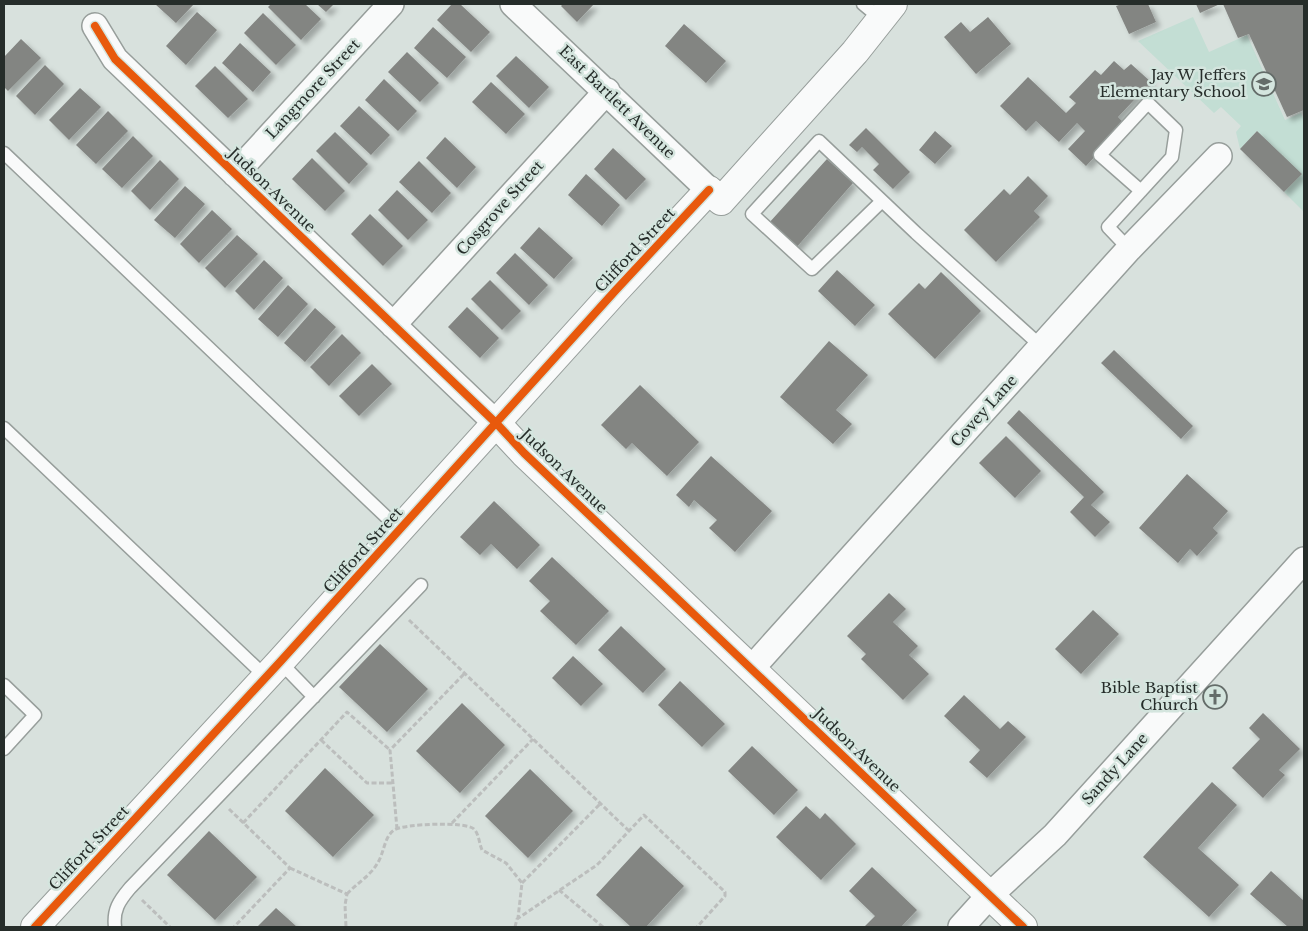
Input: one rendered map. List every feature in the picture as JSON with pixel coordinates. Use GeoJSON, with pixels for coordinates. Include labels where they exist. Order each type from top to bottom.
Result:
{"type":"FeatureCollection","features":[{"type":"Feature","properties":{"kind":"street","name":"Langmore Street"},"geometry":{"type":"LineString","coordinates":[[235,174],[391,4]]}},
{"type":"Feature","properties":{"kind":"street","name":"East Bartlett Avenue"},"geometry":{"type":"LineString","coordinates":[[513,4],[715,195]]}},
{"type":"Feature","properties":{"kind":"street","name":"Clifford Street"},"geometry":{"type":"LineString","coordinates":[[35,927],[273,670],[615,291],[715,195],[855,52],[879,9]]}},
{"type":"Feature","properties":{"kind":"street","name":"Judson Avenue"},"geometry":{"type":"LineString","coordinates":[[95,26],[115,59],[497,424],[524,453],[1023,927]]}},
{"type":"Feature","properties":{"kind":"street","name":"Cosgrove Street"},"geometry":{"type":"LineString","coordinates":[[393,325],[606,91]]}},
{"type":"Feature","properties":{"kind":"street","name":"Covey Lane"},"geometry":{"type":"LineString","coordinates":[[751,669],[1129,249],[1219,156]]}},
{"type":"Feature","properties":{"kind":"street","name":"Sandy Lane"},"geometry":{"type":"LineString","coordinates":[[961,927],[990,896],[1055,835],[1304,560]]}},
{"type":"Feature","properties":{"kind":"lane"},"geometry":{"type":"LineString","coordinates":[[1129,249],[1108,227],[1141,191],[1172,157],[1176,130],[1148,104],[1100,155],[1141,191]]}},
{"type":"Feature","properties":{"kind":"lane"},"geometry":{"type":"LineString","coordinates":[[882,201],[812,270],[752,214],[819,141],[1042,347]]}},
{"type":"Feature","properties":{"kind":"lane"},"geometry":{"type":"LineString","coordinates":[[4,153],[400,530]]}},
{"type":"Feature","properties":{"kind":"lane"},"geometry":{"type":"LineString","coordinates":[[4,428],[273,670],[314,697]]}},
{"type":"Feature","properties":{"kind":"lane"},"geometry":{"type":"LineString","coordinates":[[115,927],[114,915],[120,900],[130,888],[421,585]]}},
{"type":"Feature","properties":{"kind":"lane"},"geometry":{"type":"LineString","coordinates":[[4,685],[35,714],[4,749]]}},
{"type":"Feature","properties":{"kind":"path"},"geometry":{"type":"LineString","coordinates":[[398,610],[629,831]]}},
{"type":"Feature","properties":{"kind":"path"},"geometry":{"type":"LineString","coordinates":[[390,750],[465,673]]}},
{"type":"Feature","properties":{"kind":"path"},"geometry":{"type":"LineString","coordinates":[[243,822],[347,712],[390,750],[397,829]]}},
{"type":"Feature","properties":{"kind":"path"},"geometry":{"type":"LineString","coordinates":[[452,823],[533,739]]}},
{"type":"Feature","properties":{"kind":"path"},"geometry":{"type":"LineString","coordinates":[[321,740],[367,783],[392,783]]}},
{"type":"Feature","properties":{"kind":"path"},"geometry":{"type":"LineString","coordinates":[[216,798],[290,868],[347,894]]}},
{"type":"Feature","properties":{"kind":"path"},"geometry":{"type":"LineString","coordinates":[[515,927],[518,919],[522,884],[601,804]]}},
{"type":"Feature","properties":{"kind":"path"},"geometry":{"type":"LineString","coordinates":[[518,919],[597,865],[644,815],[725,892],[725,896],[697,927]]}},
{"type":"Feature","properties":{"kind":"path"},"geometry":{"type":"LineString","coordinates":[[346,927],[345,904],[347,894],[372,871],[383,852],[387,839],[397,829],[402,827],[452,823],[474,829],[482,850],[506,864],[522,884]]}},
{"type":"Feature","properties":{"kind":"path"},"geometry":{"type":"LineString","coordinates":[[234,927],[290,868]]}},
{"type":"Feature","properties":{"kind":"path"},"geometry":{"type":"LineString","coordinates":[[130,888],[170,927]]}},
{"type":"Feature","properties":{"kind":"path"},"geometry":{"type":"LineString","coordinates":[[560,890],[603,927]]}},
{"type":"Feature","properties":{"kind":"green space"},"geometry":{"type":"Polygon","coordinates":[[[1193,17],[1209,52],[1247,35],[1285,120],[1301,113],[1304,120],[1304,212],[1284,192],[1301,174],[1257,131],[1240,149],[1236,132],[1241,126],[1221,107],[1214,113],[1138,41],[1193,17]]]}},
{"type":"Feature","properties":{"kind":"building"},"geometry":{"type":"Polygon","coordinates":[[[155,4],[194,4],[176,23],[155,4]]]}},
{"type":"Feature","properties":{"kind":"building"},"geometry":{"type":"Polygon","coordinates":[[[271,4],[305,4],[321,19],[301,40],[268,7],[271,4]]]}},
{"type":"Feature","properties":{"kind":"building"},"geometry":{"type":"Polygon","coordinates":[[[317,4],[334,4],[326,12],[317,4]]]}},
{"type":"Feature","properties":{"kind":"building"},"geometry":{"type":"Polygon","coordinates":[[[452,4],[460,4],[490,32],[471,52],[437,20],[452,4]]]}},
{"type":"Feature","properties":{"kind":"building"},"geometry":{"type":"Polygon","coordinates":[[[563,4],[594,4],[577,22],[561,6],[563,4]]]}},
{"type":"Feature","properties":{"kind":"building"},"geometry":{"type":"Polygon","coordinates":[[[1122,4],[1148,4],[1156,22],[1129,34],[1116,6],[1122,4]]]}},
{"type":"Feature","properties":{"kind":"building"},"geometry":{"type":"Polygon","coordinates":[[[1196,4],[1220,4],[1200,13],[1196,4]]]}},
{"type":"Feature","properties":{"kind":"building"},"geometry":{"type":"Polygon","coordinates":[[[1223,4],[1304,4],[1304,110],[1287,117],[1249,34],[1238,38],[1223,4]]]}},
{"type":"Feature","properties":{"kind":"building"},"geometry":{"type":"Polygon","coordinates":[[[197,12],[217,30],[186,65],[166,46],[197,12]]]}},
{"type":"Feature","properties":{"kind":"building"},"geometry":{"type":"Polygon","coordinates":[[[263,13],[296,45],[276,65],[244,33],[263,13]]]}},
{"type":"Feature","properties":{"kind":"building"},"geometry":{"type":"Polygon","coordinates":[[[988,17],[1011,44],[976,74],[944,37],[961,22],[970,32],[988,17]]]}},
{"type":"Feature","properties":{"kind":"building"},"geometry":{"type":"Polygon","coordinates":[[[684,24],[726,61],[706,83],[665,46],[684,24]]]}},
{"type":"Feature","properties":{"kind":"building"},"geometry":{"type":"Polygon","coordinates":[[[433,27],[466,57],[447,78],[414,48],[433,27]]]}},
{"type":"Feature","properties":{"kind":"building"},"geometry":{"type":"Polygon","coordinates":[[[21,39],[41,58],[8,91],[4,87],[4,57],[21,39]]]}},
{"type":"Feature","properties":{"kind":"building"},"geometry":{"type":"Polygon","coordinates":[[[240,43],[271,72],[253,92],[222,63],[240,43]]]}},
{"type":"Feature","properties":{"kind":"building"},"geometry":{"type":"Polygon","coordinates":[[[407,52],[439,83],[420,102],[388,72],[407,52]]]}},
{"type":"Feature","properties":{"kind":"building"},"geometry":{"type":"Polygon","coordinates":[[[516,56],[549,87],[529,108],[496,76],[516,56]]]}},
{"type":"Feature","properties":{"kind":"building"},"geometry":{"type":"Polygon","coordinates":[[[1114,61],[1124,70],[1131,64],[1151,82],[1118,117],[1125,124],[1086,166],[1068,149],[1085,131],[1077,123],[1059,142],[1036,121],[1026,131],[1000,106],[1028,77],[1066,113],[1076,103],[1069,97],[1095,70],[1101,75],[1114,61]]]}},
{"type":"Feature","properties":{"kind":"building"},"geometry":{"type":"Polygon","coordinates":[[[45,65],[64,84],[35,115],[16,96],[45,65]]]}},
{"type":"Feature","properties":{"kind":"building"},"geometry":{"type":"Polygon","coordinates":[[[215,66],[248,99],[228,118],[195,86],[215,66]]]}},
{"type":"Feature","properties":{"kind":"building"},"geometry":{"type":"Polygon","coordinates":[[[384,79],[417,111],[398,131],[365,100],[384,79]]]}},
{"type":"Feature","properties":{"kind":"building"},"geometry":{"type":"Polygon","coordinates":[[[491,82],[525,114],[506,134],[472,102],[491,82]]]}},
{"type":"Feature","properties":{"kind":"building"},"geometry":{"type":"Polygon","coordinates":[[[80,88],[101,107],[69,140],[49,120],[80,88]]]}},
{"type":"Feature","properties":{"kind":"building"},"geometry":{"type":"Polygon","coordinates":[[[359,106],[390,135],[371,155],[340,126],[359,106]]]}},
{"type":"Feature","properties":{"kind":"building"},"geometry":{"type":"Polygon","coordinates":[[[108,111],[128,131],[96,164],[76,145],[108,111]]]}},
{"type":"Feature","properties":{"kind":"building"},"geometry":{"type":"Polygon","coordinates":[[[866,128],[910,172],[893,189],[873,170],[879,164],[862,147],[857,152],[849,145],[866,128]]]}},
{"type":"Feature","properties":{"kind":"building"},"geometry":{"type":"Polygon","coordinates":[[[935,131],[952,146],[935,164],[919,150],[935,131]]]}},
{"type":"Feature","properties":{"kind":"building"},"geometry":{"type":"Polygon","coordinates":[[[1257,131],[1302,174],[1284,192],[1240,149],[1257,131]]]}},
{"type":"Feature","properties":{"kind":"building"},"geometry":{"type":"Polygon","coordinates":[[[335,132],[368,164],[349,184],[316,151],[335,132]]]}},
{"type":"Feature","properties":{"kind":"building"},"geometry":{"type":"Polygon","coordinates":[[[133,136],[153,156],[122,188],[102,169],[133,136]]]}},
{"type":"Feature","properties":{"kind":"building"},"geometry":{"type":"Polygon","coordinates":[[[445,137],[476,167],[457,188],[426,158],[445,137]]]}},
{"type":"Feature","properties":{"kind":"building"},"geometry":{"type":"Polygon","coordinates":[[[613,148],[646,179],[626,200],[594,169],[613,148]]]}},
{"type":"Feature","properties":{"kind":"building"},"geometry":{"type":"Polygon","coordinates":[[[312,158],[345,191],[325,211],[292,179],[312,158]]]}},
{"type":"Feature","properties":{"kind":"building"},"geometry":{"type":"Polygon","coordinates":[[[827,159],[853,183],[795,249],[768,224],[827,159]]]}},
{"type":"Feature","properties":{"kind":"building"},"geometry":{"type":"Polygon","coordinates":[[[160,160],[179,179],[150,210],[131,191],[160,160]]]}},
{"type":"Feature","properties":{"kind":"building"},"geometry":{"type":"Polygon","coordinates":[[[419,161],[451,193],[432,213],[399,182],[419,161]]]}},
{"type":"Feature","properties":{"kind":"building"},"geometry":{"type":"Polygon","coordinates":[[[586,174],[620,205],[602,226],[568,195],[586,174]]]}},
{"type":"Feature","properties":{"kind":"building"},"geometry":{"type":"Polygon","coordinates":[[[1028,176],[1048,196],[1034,211],[1040,217],[996,262],[964,230],[1004,189],[1010,195],[1028,176]]]}},
{"type":"Feature","properties":{"kind":"building"},"geometry":{"type":"Polygon","coordinates":[[[185,186],[205,204],[175,238],[154,220],[185,186]]]}},
{"type":"Feature","properties":{"kind":"building"},"geometry":{"type":"Polygon","coordinates":[[[397,190],[428,220],[408,240],[378,210],[397,190]]]}},
{"type":"Feature","properties":{"kind":"building"},"geometry":{"type":"Polygon","coordinates":[[[212,210],[232,229],[199,263],[180,244],[212,210]]]}},
{"type":"Feature","properties":{"kind":"building"},"geometry":{"type":"Polygon","coordinates":[[[370,214],[403,246],[383,266],[351,234],[370,214]]]}},
{"type":"Feature","properties":{"kind":"building"},"geometry":{"type":"Polygon","coordinates":[[[539,227],[573,258],[554,279],[520,248],[539,227]]]}},
{"type":"Feature","properties":{"kind":"building"},"geometry":{"type":"Polygon","coordinates":[[[237,235],[258,254],[225,288],[205,268],[237,235]]]}},
{"type":"Feature","properties":{"kind":"building"},"geometry":{"type":"Polygon","coordinates":[[[515,253],[548,285],[529,305],[496,273],[515,253]]]}},
{"type":"Feature","properties":{"kind":"building"},"geometry":{"type":"Polygon","coordinates":[[[264,260],[283,278],[254,310],[235,291],[264,260]]]}},
{"type":"Feature","properties":{"kind":"building"},"geometry":{"type":"Polygon","coordinates":[[[837,270],[875,305],[855,326],[818,291],[837,270]]]}},
{"type":"Feature","properties":{"kind":"building"},"geometry":{"type":"Polygon","coordinates":[[[941,272],[981,311],[935,359],[888,314],[919,283],[925,289],[941,272]]]}},
{"type":"Feature","properties":{"kind":"building"},"geometry":{"type":"Polygon","coordinates":[[[490,280],[521,311],[502,330],[471,299],[490,280]]]}},
{"type":"Feature","properties":{"kind":"building"},"geometry":{"type":"Polygon","coordinates":[[[288,285],[308,304],[278,337],[258,319],[288,285]]]}},
{"type":"Feature","properties":{"kind":"building"},"geometry":{"type":"Polygon","coordinates":[[[467,307],[499,338],[480,358],[448,327],[467,307]]]}},
{"type":"Feature","properties":{"kind":"building"},"geometry":{"type":"Polygon","coordinates":[[[315,308],[336,327],[305,362],[284,343],[315,308]]]}},
{"type":"Feature","properties":{"kind":"building"},"geometry":{"type":"Polygon","coordinates":[[[342,334],[361,353],[329,386],[310,367],[342,334]]]}},
{"type":"Feature","properties":{"kind":"building"},"geometry":{"type":"Polygon","coordinates":[[[829,341],[868,375],[836,410],[852,424],[833,444],[780,397],[829,341]]]}},
{"type":"Feature","properties":{"kind":"building"},"geometry":{"type":"Polygon","coordinates":[[[1114,350],[1193,426],[1181,439],[1101,363],[1114,350]]]}},
{"type":"Feature","properties":{"kind":"building"},"geometry":{"type":"Polygon","coordinates":[[[372,364],[392,384],[359,416],[339,396],[372,364]]]}},
{"type":"Feature","properties":{"kind":"building"},"geometry":{"type":"Polygon","coordinates":[[[640,385],[699,442],[667,476],[632,443],[626,449],[601,425],[640,385]]]}},
{"type":"Feature","properties":{"kind":"building"},"geometry":{"type":"Polygon","coordinates":[[[1019,410],[1104,492],[1091,505],[1110,522],[1095,537],[1070,512],[1084,497],[1007,423],[1019,410]]]}},
{"type":"Feature","properties":{"kind":"building"},"geometry":{"type":"Polygon","coordinates":[[[1006,436],[1041,471],[1015,498],[979,463],[1006,436]]]}},
{"type":"Feature","properties":{"kind":"building"},"geometry":{"type":"Polygon","coordinates":[[[711,456],[772,511],[735,552],[709,528],[717,520],[694,500],[689,507],[676,495],[711,456]]]}},
{"type":"Feature","properties":{"kind":"building"},"geometry":{"type":"Polygon","coordinates":[[[1187,474],[1228,511],[1213,528],[1218,533],[1197,556],[1190,549],[1178,563],[1139,528],[1187,474]]]}},
{"type":"Feature","properties":{"kind":"building"},"geometry":{"type":"Polygon","coordinates":[[[494,501],[540,545],[517,569],[491,544],[480,555],[460,537],[494,501]]]}},
{"type":"Feature","properties":{"kind":"building"},"geometry":{"type":"Polygon","coordinates":[[[552,557],[609,611],[576,645],[540,611],[550,601],[529,581],[552,557]]]}},
{"type":"Feature","properties":{"kind":"building"},"geometry":{"type":"Polygon","coordinates":[[[889,593],[906,609],[893,622],[918,646],[909,655],[929,674],[903,700],[861,659],[866,654],[847,636],[889,593]]]}},
{"type":"Feature","properties":{"kind":"building"},"geometry":{"type":"Polygon","coordinates":[[[1093,610],[1119,634],[1081,674],[1055,649],[1093,610]]]}},
{"type":"Feature","properties":{"kind":"building"},"geometry":{"type":"Polygon","coordinates":[[[621,626],[666,669],[643,693],[598,650],[621,626]]]}},
{"type":"Feature","properties":{"kind":"building"},"geometry":{"type":"Polygon","coordinates":[[[380,644],[428,689],[387,732],[339,687],[380,644]]]}},
{"type":"Feature","properties":{"kind":"building"},"geometry":{"type":"Polygon","coordinates":[[[573,656],[603,684],[581,706],[552,678],[573,656]]]}},
{"type":"Feature","properties":{"kind":"building"},"geometry":{"type":"Polygon","coordinates":[[[680,681],[725,724],[702,747],[658,705],[680,681]]]}},
{"type":"Feature","properties":{"kind":"building"},"geometry":{"type":"Polygon","coordinates":[[[964,695],[1000,729],[1008,721],[1026,737],[987,778],[969,762],[980,750],[944,716],[964,695]]]}},
{"type":"Feature","properties":{"kind":"building"},"geometry":{"type":"Polygon","coordinates":[[[462,703],[505,745],[460,793],[416,751],[462,703]]]}},
{"type":"Feature","properties":{"kind":"building"},"geometry":{"type":"Polygon","coordinates":[[[1263,713],[1300,749],[1279,770],[1285,775],[1263,798],[1232,768],[1260,739],[1249,728],[1263,713]]]}},
{"type":"Feature","properties":{"kind":"building"},"geometry":{"type":"Polygon","coordinates":[[[752,746],[798,790],[774,815],[728,771],[752,746]]]}},
{"type":"Feature","properties":{"kind":"building"},"geometry":{"type":"Polygon","coordinates":[[[325,768],[374,815],[333,857],[285,811],[325,768]]]}},
{"type":"Feature","properties":{"kind":"building"},"geometry":{"type":"Polygon","coordinates":[[[530,769],[573,811],[528,858],[485,816],[530,769]]]}},
{"type":"Feature","properties":{"kind":"building"},"geometry":{"type":"Polygon","coordinates":[[[1212,782],[1237,805],[1198,848],[1239,885],[1209,917],[1143,857],[1212,782]]]}},
{"type":"Feature","properties":{"kind":"building"},"geometry":{"type":"Polygon","coordinates":[[[806,806],[820,819],[825,813],[856,844],[821,880],[776,837],[806,806]]]}},
{"type":"Feature","properties":{"kind":"building"},"geometry":{"type":"Polygon","coordinates":[[[209,831],[257,877],[215,920],[167,875],[209,831]]]}},
{"type":"Feature","properties":{"kind":"building"},"geometry":{"type":"Polygon","coordinates":[[[641,846],[684,886],[646,927],[631,927],[596,895],[641,846]]]}},
{"type":"Feature","properties":{"kind":"building"},"geometry":{"type":"Polygon","coordinates":[[[872,867],[917,910],[901,927],[864,927],[875,916],[849,891],[872,867]]]}},
{"type":"Feature","properties":{"kind":"building"},"geometry":{"type":"Polygon","coordinates":[[[1271,871],[1304,901],[1304,927],[1288,927],[1250,894],[1271,871]]]}},
{"type":"Feature","properties":{"kind":"building"},"geometry":{"type":"Polygon","coordinates":[[[276,908],[297,927],[257,927],[276,908]]]}},
{"type":"Feature","properties":{"kind":"cycle path"},"geometry":{"type":"LineString","coordinates":[[95,26],[115,59],[497,424],[524,453],[1023,927]]}},
{"type":"Feature","properties":{"kind":"cycle path"},"geometry":{"type":"LineString","coordinates":[[35,927],[280,662],[615,291],[709,190]]}},
{"type":"Feature","properties":{"kind":"place","name":"Jay W Jeffers Elementary School"},"geometry":{"type":"Point","coordinates":[1264,84]}},
{"type":"Feature","properties":{"kind":"place","name":"Bible Baptist Church"},"geometry":{"type":"Point","coordinates":[1215,697]}}]}
